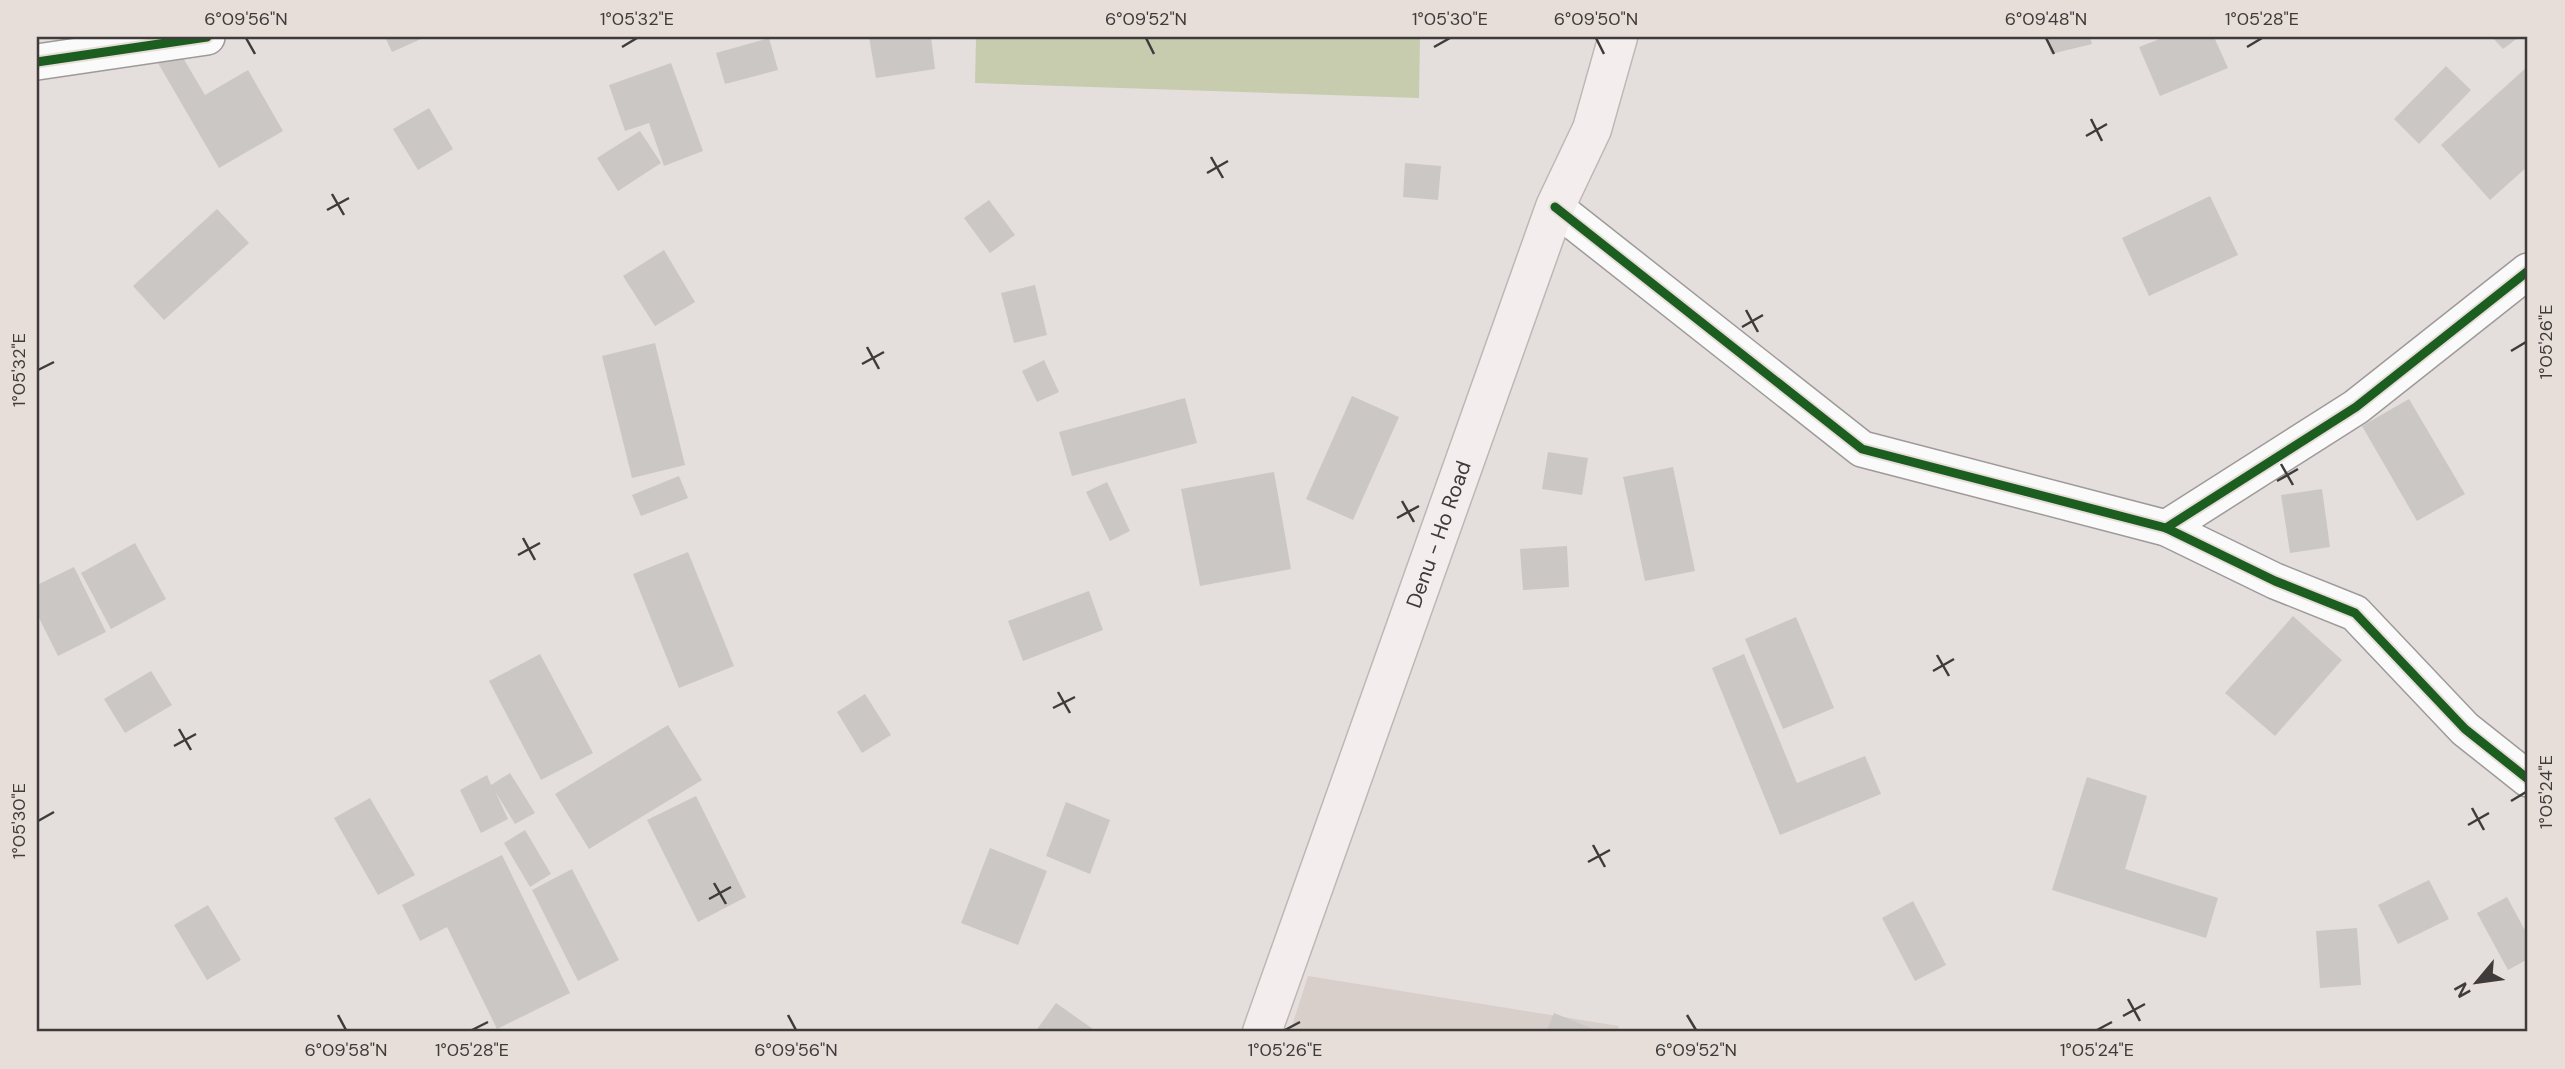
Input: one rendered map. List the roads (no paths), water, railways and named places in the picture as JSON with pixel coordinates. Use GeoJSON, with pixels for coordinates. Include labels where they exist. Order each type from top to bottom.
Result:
{"type":"FeatureCollection","features":[{"type":"Feature","properties":{"kind":"main road","name":"Denu - Ho Road"},"geometry":{"type":"LineString","coordinates":[[1262,1032],[1555,207],[1592,129],[1618,37]]}},
{"type":"Feature","properties":{"kind":"street"},"geometry":{"type":"LineString","coordinates":[[37,62],[207,37]]}},
{"type":"Feature","properties":{"kind":"street"},"geometry":{"type":"LineString","coordinates":[[1555,207],[1862,449],[2166,528],[2275,581],[2355,613],[2465,729],[2528,779]]}},
{"type":"Feature","properties":{"kind":"street"},"geometry":{"type":"LineString","coordinates":[[2166,528],[2356,407],[2528,271]]}}]}
